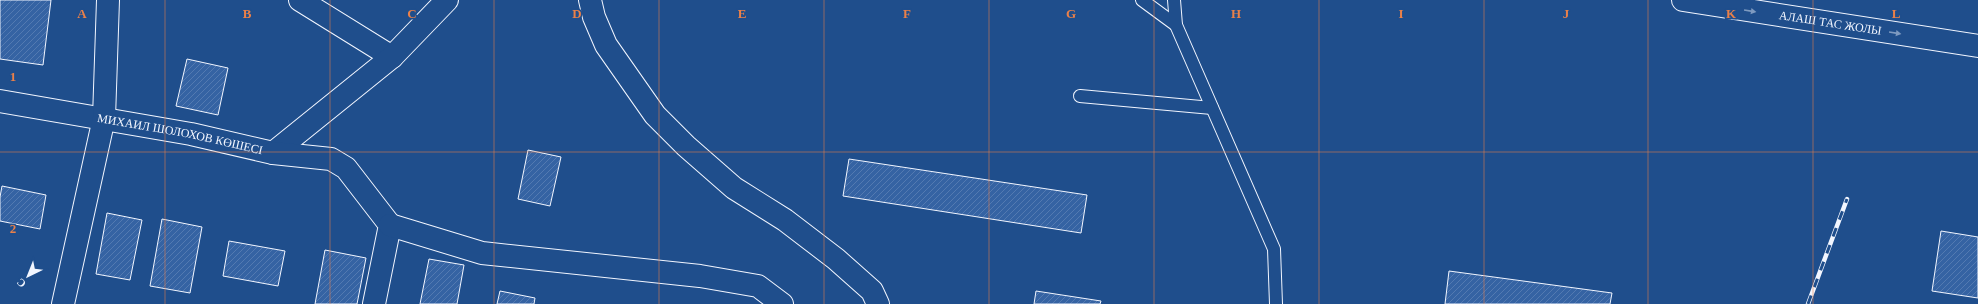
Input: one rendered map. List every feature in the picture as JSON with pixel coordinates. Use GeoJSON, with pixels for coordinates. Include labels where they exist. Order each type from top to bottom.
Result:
{"type":"FeatureCollection","features":[{"type":"Feature","properties":{"kind":"street"},"geometry":{"type":"LineString","coordinates":[[62,304],[104,118],[108,0]]}},
{"type":"Feature","properties":{"kind":"street"},"geometry":{"type":"LineString","coordinates":[[300,0],[392,57]]}},
{"type":"Feature","properties":{"kind":"street","name":"МИХАИЛ ШОЛОХОВ КӨШЕСІ"},"geometry":{"type":"LineString","coordinates":[[0,101],[191,134],[273,153],[392,57],[447,0]]}},
{"type":"Feature","properties":{"kind":"street"},"geometry":{"type":"LineString","coordinates":[[590,0],[594,17],[606,45],[655,115],[686,146],[734,188],[785,220],[836,259],[872,291],[878,304]]}},
{"type":"Feature","properties":{"kind":"street","name":"АЛАШ ТАС ЖОЛЫ"},"geometry":{"type":"LineString","coordinates":[[1684,0],[1978,46]]}},
{"type":"Feature","properties":{"kind":"street"},"geometry":{"type":"LineString","coordinates":[[273,153],[331,159],[346,168],[390,225],[482,253],[700,276],[758,286],[782,304]]}},
{"type":"Feature","properties":{"kind":"street"},"geometry":{"type":"LineString","coordinates":[[374,304],[390,225]]}},
{"type":"Feature","properties":{"kind":"lane"},"geometry":{"type":"LineString","coordinates":[[1142,0],[1176,24]]}},
{"type":"Feature","properties":{"kind":"lane"},"geometry":{"type":"LineString","coordinates":[[1174,0],[1176,24],[1274,249],[1276,304]]}},
{"type":"Feature","properties":{"kind":"lane"},"geometry":{"type":"LineString","coordinates":[[1080,96],[1212,108]]}},
{"type":"Feature","properties":{"kind":"building"},"geometry":{"type":"Polygon","coordinates":[[[0,0],[51,0],[43,65],[0,59],[0,0]]]}},
{"type":"Feature","properties":{"kind":"building"},"geometry":{"type":"Polygon","coordinates":[[[187,59],[228,68],[218,115],[176,106],[187,59]]]}},
{"type":"Feature","properties":{"kind":"building"},"geometry":{"type":"Polygon","coordinates":[[[528,150],[561,157],[550,206],[518,199],[528,150]]]}},
{"type":"Feature","properties":{"kind":"building"},"geometry":{"type":"Polygon","coordinates":[[[849,159],[1087,195],[1081,233],[843,196],[849,159]]]}},
{"type":"Feature","properties":{"kind":"building"},"geometry":{"type":"Polygon","coordinates":[[[2,186],[46,195],[40,229],[0,221],[0,197],[2,186]]]}},
{"type":"Feature","properties":{"kind":"building"},"geometry":{"type":"Polygon","coordinates":[[[107,213],[142,220],[130,280],[96,274],[107,213]]]}},
{"type":"Feature","properties":{"kind":"building"},"geometry":{"type":"Polygon","coordinates":[[[162,219],[202,227],[190,293],[150,286],[162,219]]]}},
{"type":"Feature","properties":{"kind":"building"},"geometry":{"type":"Polygon","coordinates":[[[1941,231],[1978,237],[1978,298],[1932,291],[1941,231]]]}},
{"type":"Feature","properties":{"kind":"building"},"geometry":{"type":"Polygon","coordinates":[[[229,241],[285,251],[278,286],[223,276],[229,241]]]}},
{"type":"Feature","properties":{"kind":"building"},"geometry":{"type":"Polygon","coordinates":[[[325,250],[366,258],[357,304],[315,304],[325,250]]]}},
{"type":"Feature","properties":{"kind":"building"},"geometry":{"type":"Polygon","coordinates":[[[429,259],[464,265],[457,304],[420,304],[429,259]]]}},
{"type":"Feature","properties":{"kind":"building"},"geometry":{"type":"Polygon","coordinates":[[[1449,271],[1612,293],[1610,304],[1445,304],[1449,271]]]}},
{"type":"Feature","properties":{"kind":"building"},"geometry":{"type":"Polygon","coordinates":[[[500,291],[535,298],[534,304],[497,304],[500,291]]]}},
{"type":"Feature","properties":{"kind":"building"},"geometry":{"type":"Polygon","coordinates":[[[1036,291],[1101,301],[1100,304],[1034,304],[1036,291]]]}},
{"type":"Feature","properties":{"kind":"railway"},"geometry":{"type":"LineString","coordinates":[[1808,304],[1847,199]]}}]}
